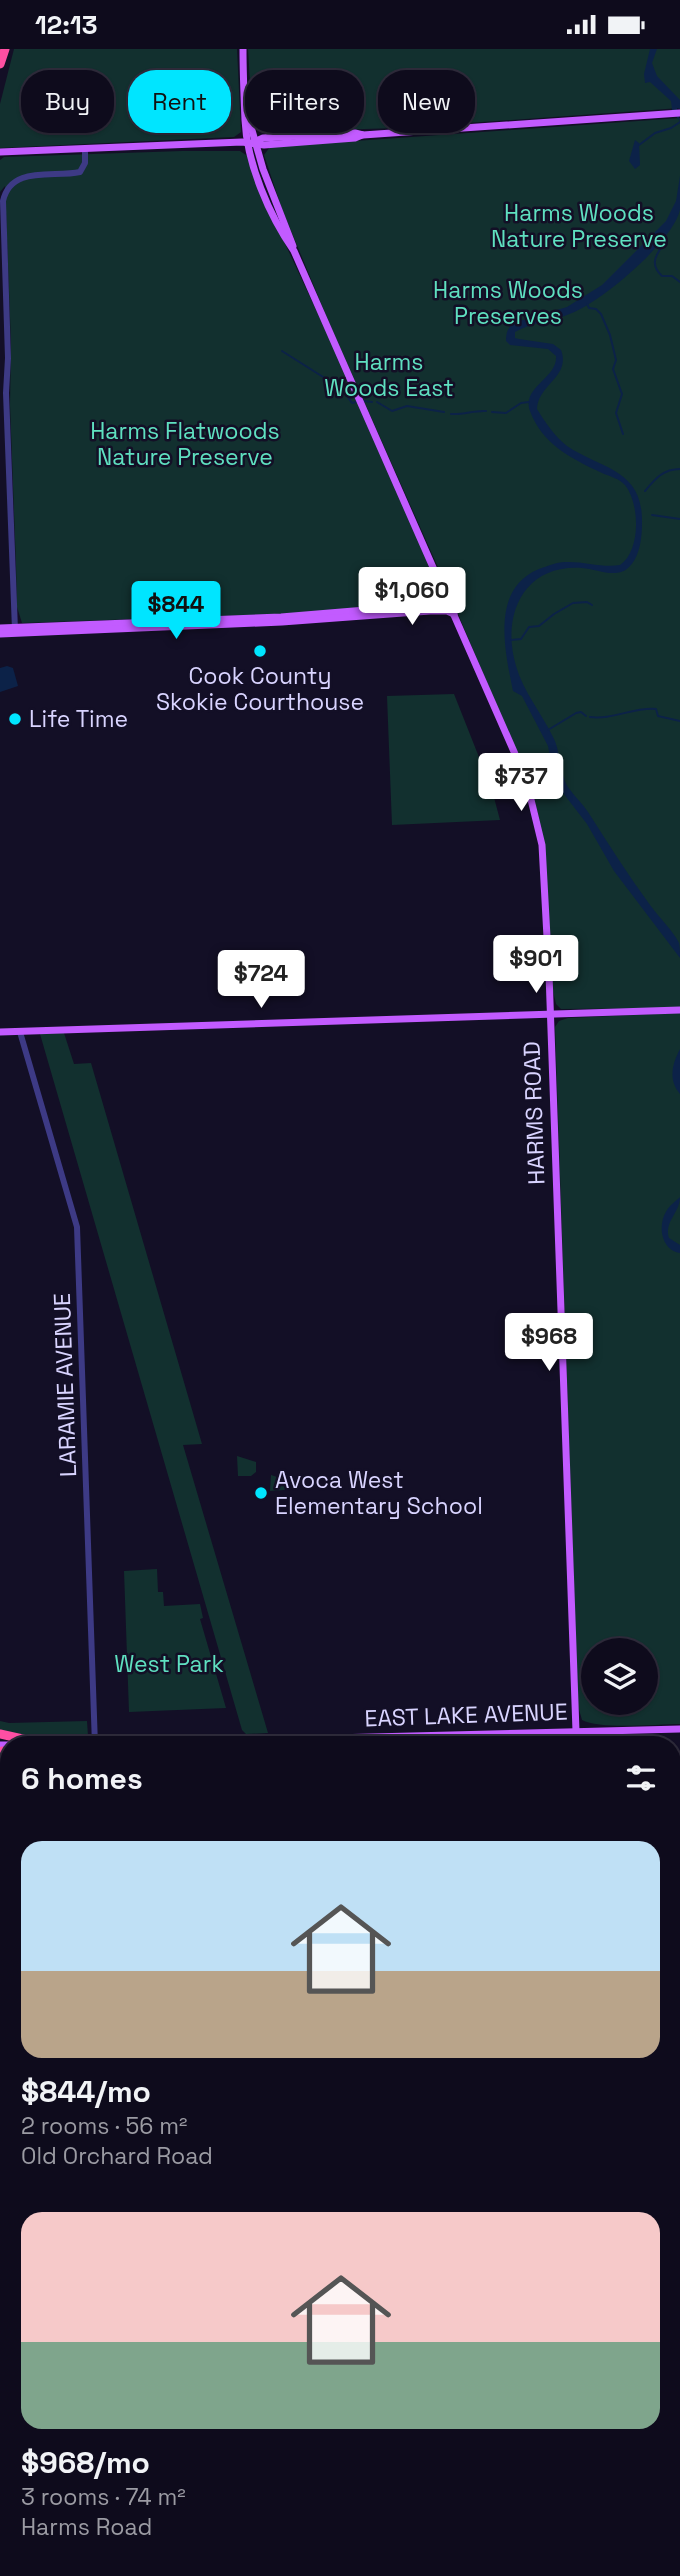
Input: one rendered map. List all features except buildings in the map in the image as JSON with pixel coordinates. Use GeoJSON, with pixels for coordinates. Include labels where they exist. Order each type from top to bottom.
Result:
{"type":"FeatureCollection","features":[{"type":"Feature","properties":{"kind":"highway"},"geometry":{"type":"LineString","coordinates":[[0,64],[5,49]]}},
{"type":"Feature","properties":{"kind":"main road","name":"HARMS ROAD"},"geometry":{"type":"LineString","coordinates":[[243,49],[246,108],[244,119],[251,142],[291,237],[294,251],[526,779],[536,815],[544,864],[576,1731]]}},
{"type":"Feature","properties":{"kind":"main road"},"geometry":{"type":"LineString","coordinates":[[0,152],[251,142],[263,138],[355,133],[363,135],[677,113]]}},
{"type":"Feature","properties":{"kind":"main road"},"geometry":{"type":"LineString","coordinates":[[0,634],[15,631],[450,610]]}},
{"type":"Feature","properties":{"kind":"main road"},"geometry":{"type":"LineString","coordinates":[[0,628],[15,631],[282,622],[450,610]]}},
{"type":"Feature","properties":{"kind":"main road"},"geometry":{"type":"LineString","coordinates":[[0,1032],[680,1010]]}},
{"type":"Feature","properties":{"kind":"main road","name":"EAST LAKE AVENUE"},"geometry":{"type":"LineString","coordinates":[[374,1736],[680,1729]]}},
{"type":"Feature","properties":{"kind":"street"},"geometry":{"type":"LineString","coordinates":[[15,631],[6,393],[8,358],[4,197],[13,182],[22,177],[80,172],[85,163],[85,149]]}},
{"type":"Feature","properties":{"kind":"street","name":"LARAMIE AVENUE"},"geometry":{"type":"LineString","coordinates":[[20,1032],[77,1227],[95,1736]]}},
{"type":"Feature","properties":{"kind":"green space"},"geometry":{"type":"Polygon","coordinates":[[[14,49],[237,49],[241,132],[234,137],[0,148],[0,104],[14,49]]]}},
{"type":"Feature","properties":{"kind":"green space"},"geometry":{"type":"Polygon","coordinates":[[[248,49],[680,49],[680,108],[475,123],[475,70],[378,70],[378,129],[364,129],[364,70],[249,70],[248,49]]]}},
{"type":"Feature","properties":{"kind":"green space","name":"Harms Woods Nature Preserve"},"geometry":{"type":"Polygon","coordinates":[[[680,118],[680,1008],[561,1009],[556,1004],[544,843],[533,792],[445,583],[330,325],[282,209],[264,155],[270,147],[680,118]]]}},
{"type":"Feature","properties":{"kind":"green space","name":"Harms Flatwoods Nature Preserve"},"geometry":{"type":"Polygon","coordinates":[[[240,151],[249,157],[266,203],[412,524],[440,595],[439,600],[302,613],[22,623],[17,607],[10,405],[11,343],[5,186],[0,192],[0,160],[4,157],[240,151]]]}},
{"type":"Feature","properties":{"kind":"green space"},"geometry":{"type":"Polygon","coordinates":[[[454,694],[492,790],[500,820],[392,825],[387,696],[454,694]]]}},
{"type":"Feature","properties":{"kind":"green space"},"geometry":{"type":"Polygon","coordinates":[[[680,1013],[680,1724],[615,1726],[590,1723],[582,1720],[578,1706],[555,1027],[559,1021],[568,1018],[680,1013]]]}},
{"type":"Feature","properties":{"kind":"green space"},"geometry":{"type":"Polygon","coordinates":[[[64,1033],[74,1064],[91,1063],[202,1444],[183,1445],[268,1733],[246,1734],[242,1730],[40,1034],[64,1033]]]}},
{"type":"Feature","properties":{"kind":"green space"},"geometry":{"type":"Polygon","coordinates":[[[237,1456],[256,1462],[256,1472],[251,1476],[238,1476],[237,1456]]]}},
{"type":"Feature","properties":{"kind":"green space"},"geometry":{"type":"Polygon","coordinates":[[[271,1475],[283,1479],[288,1488],[270,1491],[271,1475]]]}},
{"type":"Feature","properties":{"kind":"green space","name":"West Park"},"geometry":{"type":"Polygon","coordinates":[[[157,1569],[158,1592],[163,1592],[164,1606],[200,1604],[203,1618],[200,1619],[226,1708],[129,1712],[124,1571],[157,1569]]]}},
{"type":"Feature","properties":{"kind":"green space"},"geometry":{"type":"Polygon","coordinates":[[[0,1721],[87,1721],[88,1736],[28,1736],[0,1731],[0,1721]]]}},
{"type":"Feature","properties":{"kind":"water"},"geometry":{"type":"Polygon","coordinates":[[[650,49],[657,49],[652,63],[657,76],[680,100],[680,109],[677,108],[680,122],[672,110],[671,101],[650,82],[645,83],[644,74],[650,49]]]}},
{"type":"Feature","properties":{"kind":"water"},"geometry":{"type":"Polygon","coordinates":[[[635,140],[639,143],[640,165],[635,169],[629,161],[635,140]]]}},
{"type":"Feature","properties":{"kind":"water"},"geometry":{"type":"Polygon","coordinates":[[[680,176],[680,209],[675,222],[665,237],[635,269],[585,307],[515,332],[515,338],[553,344],[561,350],[562,367],[543,393],[537,409],[554,434],[567,446],[628,481],[641,505],[642,523],[638,553],[632,564],[623,571],[612,573],[582,568],[562,569],[531,584],[521,597],[515,612],[512,647],[519,675],[556,743],[568,787],[676,938],[680,958],[614,871],[587,824],[556,787],[548,746],[522,696],[513,691],[507,658],[505,623],[507,606],[513,591],[523,578],[539,569],[562,562],[620,565],[632,549],[636,527],[634,504],[625,485],[559,449],[535,423],[530,411],[531,395],[552,371],[556,356],[548,349],[510,345],[506,341],[506,335],[511,325],[516,322],[567,307],[602,285],[666,221],[676,201],[680,176]]]}},
{"type":"Feature","properties":{"kind":"water"},"geometry":{"type":"Polygon","coordinates":[[[0,668],[13,668],[18,686],[0,692],[0,668]]]}},
{"type":"Feature","properties":{"kind":"water"},"geometry":{"type":"Polygon","coordinates":[[[680,1049],[680,1094],[672,1072],[680,1049]]]}},
{"type":"Feature","properties":{"kind":"water"},"geometry":{"type":"Polygon","coordinates":[[[680,1197],[668,1232],[669,1238],[680,1245],[680,1253],[665,1242],[662,1223],[667,1210],[680,1197]]]}},
{"type":"Feature","properties":{"kind":"waterway"},"geometry":{"type":"LineString","coordinates":[[639,145],[655,133],[680,122]]}},
{"type":"Feature","properties":{"kind":"waterway"},"geometry":{"type":"LineString","coordinates":[[662,240],[663,245],[655,261],[656,268],[662,276],[672,276],[680,282]]}},
{"type":"Feature","properties":{"kind":"waterway"},"geometry":{"type":"LineString","coordinates":[[587,304],[601,314],[610,335],[616,360],[613,369],[622,394],[616,413],[623,434]]}},
{"type":"Feature","properties":{"kind":"waterway"},"geometry":{"type":"LineString","coordinates":[[282,351],[342,389],[352,403],[356,402]]}},
{"type":"Feature","properties":{"kind":"waterway"},"geometry":{"type":"LineString","coordinates":[[364,401],[372,402]]}},
{"type":"Feature","properties":{"kind":"waterway"},"geometry":{"type":"LineString","coordinates":[[377,402],[392,411],[407,406],[444,412]]}},
{"type":"Feature","properties":{"kind":"waterway"},"geometry":{"type":"LineString","coordinates":[[492,412],[506,413],[521,403],[529,402]]}},
{"type":"Feature","properties":{"kind":"waterway"},"geometry":{"type":"LineString","coordinates":[[451,414],[486,411]]}},
{"type":"Feature","properties":{"kind":"waterway"},"geometry":{"type":"LineString","coordinates":[[645,491],[664,473],[680,469]]}},
{"type":"Feature","properties":{"kind":"waterway"},"geometry":{"type":"LineString","coordinates":[[652,515],[680,519]]}},
{"type":"Feature","properties":{"kind":"waterway"},"geometry":{"type":"LineString","coordinates":[[378,569],[410,589],[419,599]]}},
{"type":"Feature","properties":{"kind":"waterway"},"geometry":{"type":"LineString","coordinates":[[511,640],[521,639],[529,627],[539,626],[573,603],[587,602],[592,605]]}},
{"type":"Feature","properties":{"kind":"waterway"},"geometry":{"type":"LineString","coordinates":[[590,717],[656,709],[658,716],[680,721]]}},
{"type":"Feature","properties":{"kind":"waterway"},"geometry":{"type":"LineString","coordinates":[[548,730],[576,713],[581,712],[586,716]]}},
{"type":"Feature","properties":{"kind":"waterway"},"geometry":{"type":"LineString","coordinates":[[0,2366],[0,2372]]}},
{"type":"Feature","properties":{"kind":"place","name":"Cook County Skokie Courthouse"},"geometry":{"type":"Point","coordinates":[260,651]}},
{"type":"Feature","properties":{"kind":"place","name":"Life Time"},"geometry":{"type":"Point","coordinates":[15,719]}},
{"type":"Feature","properties":{"kind":"place","name":"Avoca West Elementary School"},"geometry":{"type":"Point","coordinates":[261,1493]}},
{"type":"Feature","properties":{"kind":"park label","name":"Harms Woods Preserves"},"geometry":{"type":"Point","coordinates":[508,303]}},
{"type":"Feature","properties":{"kind":"park label","name":"Harms Woods East"},"geometry":{"type":"Point","coordinates":[389,375]}}]}
